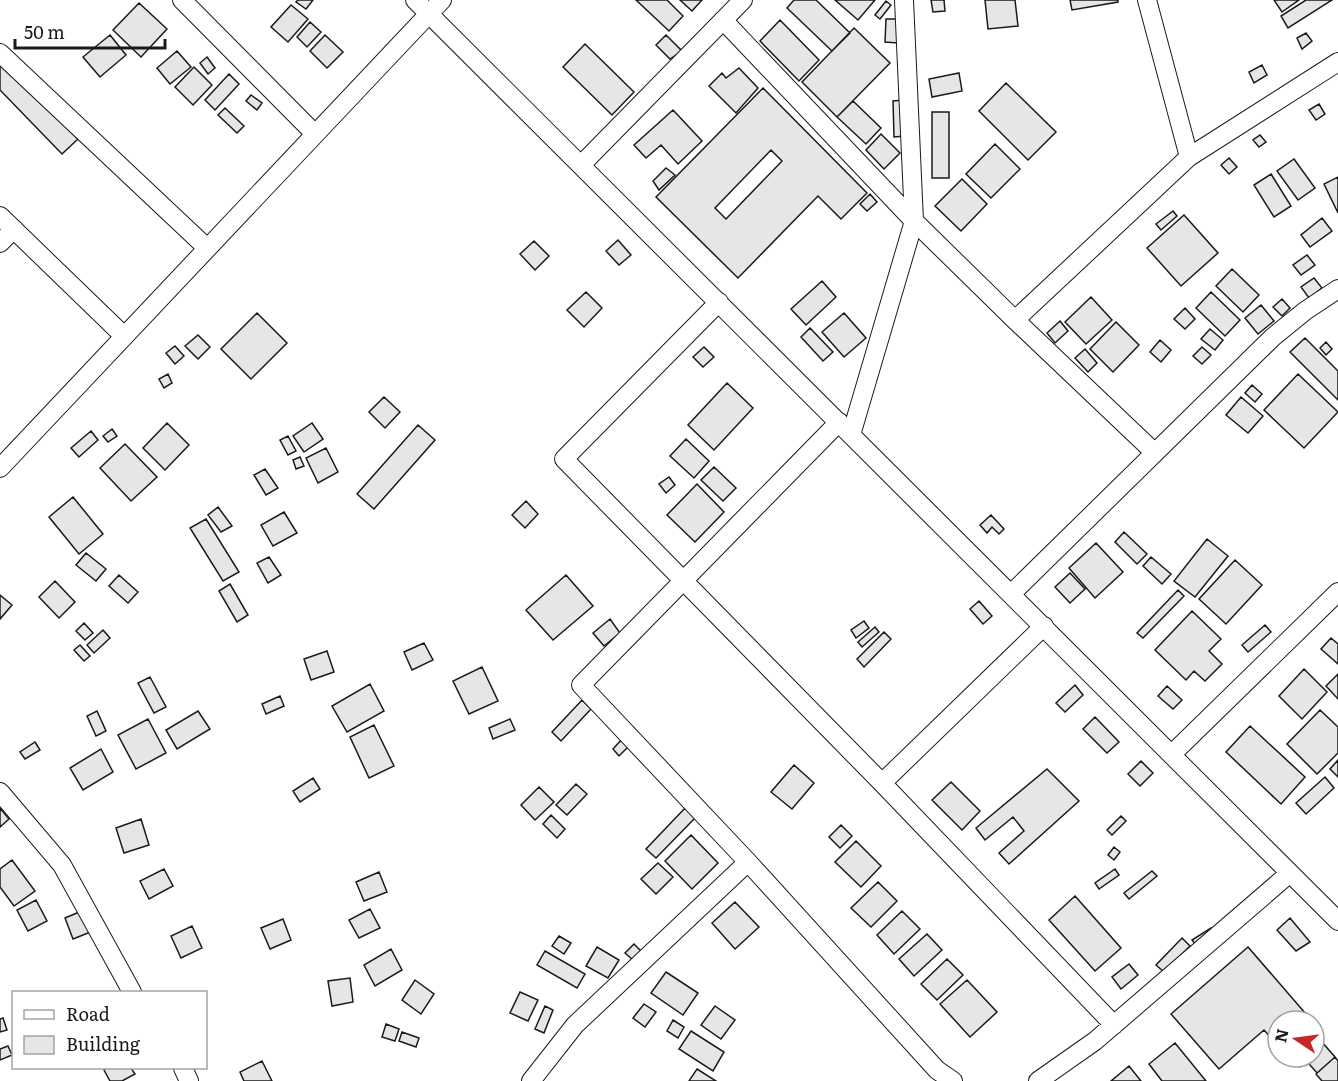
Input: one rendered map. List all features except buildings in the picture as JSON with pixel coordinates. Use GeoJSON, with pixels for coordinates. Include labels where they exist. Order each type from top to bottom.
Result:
{"type":"FeatureCollection","features":[{"type":"Feature","properties":{"kind":"street"},"geometry":{"type":"LineString","coordinates":[[182,0],[315,134]]}},
{"type":"Feature","properties":{"kind":"street"},"geometry":{"type":"LineString","coordinates":[[415,0],[1290,873],[1335,912]]}},
{"type":"Feature","properties":{"kind":"street"},"geometry":{"type":"LineString","coordinates":[[0,468],[442,0]]}},
{"type":"Feature","properties":{"kind":"street"},"geometry":{"type":"LineString","coordinates":[[581,165],[743,0]]}},
{"type":"Feature","properties":{"kind":"street"},"geometry":{"type":"LineString","coordinates":[[904,0],[914,221],[845,428],[683,581],[581,685],[748,862],[937,1070],[953,1081]]}},
{"type":"Feature","properties":{"kind":"street"},"geometry":{"type":"LineString","coordinates":[[1147,0],[1189,156]]}},
{"type":"Feature","properties":{"kind":"street"},"geometry":{"type":"LineString","coordinates":[[723,20],[914,221],[1155,453]]}},
{"type":"Feature","properties":{"kind":"street"},"geometry":{"type":"LineString","coordinates":[[0,53],[207,248]]}},
{"type":"Feature","properties":{"kind":"street"},"geometry":{"type":"LineString","coordinates":[[1016,320],[1189,156],[1338,62]]}},
{"type":"Feature","properties":{"kind":"street"},"geometry":{"type":"LineString","coordinates":[[0,216],[124,336]]}},
{"type":"Feature","properties":{"kind":"street"},"geometry":{"type":"LineString","coordinates":[[0,243],[14,229]]}},
{"type":"Feature","properties":{"kind":"street"},"geometry":{"type":"LineString","coordinates":[[1011,594],[1273,337],[1305,311],[1338,289]]}},
{"type":"Feature","properties":{"kind":"street"},"geometry":{"type":"LineString","coordinates":[[719,302],[564,459],[882,783],[1114,1025]]}},
{"type":"Feature","properties":{"kind":"street"},"geometry":{"type":"LineString","coordinates":[[1172,754],[1338,592]]}},
{"type":"Feature","properties":{"kind":"street"},"geometry":{"type":"LineString","coordinates":[[882,783],[1044,626]]}},
{"type":"Feature","properties":{"kind":"street"},"geometry":{"type":"LineString","coordinates":[[0,792],[62,865],[131,991]]}},
{"type":"Feature","properties":{"kind":"street"},"geometry":{"type":"LineString","coordinates":[[531,1081],[575,1025],[748,862]]}},
{"type":"Feature","properties":{"kind":"street"},"geometry":{"type":"LineString","coordinates":[[1038,1081],[1095,1041],[1290,873]]}}]}
